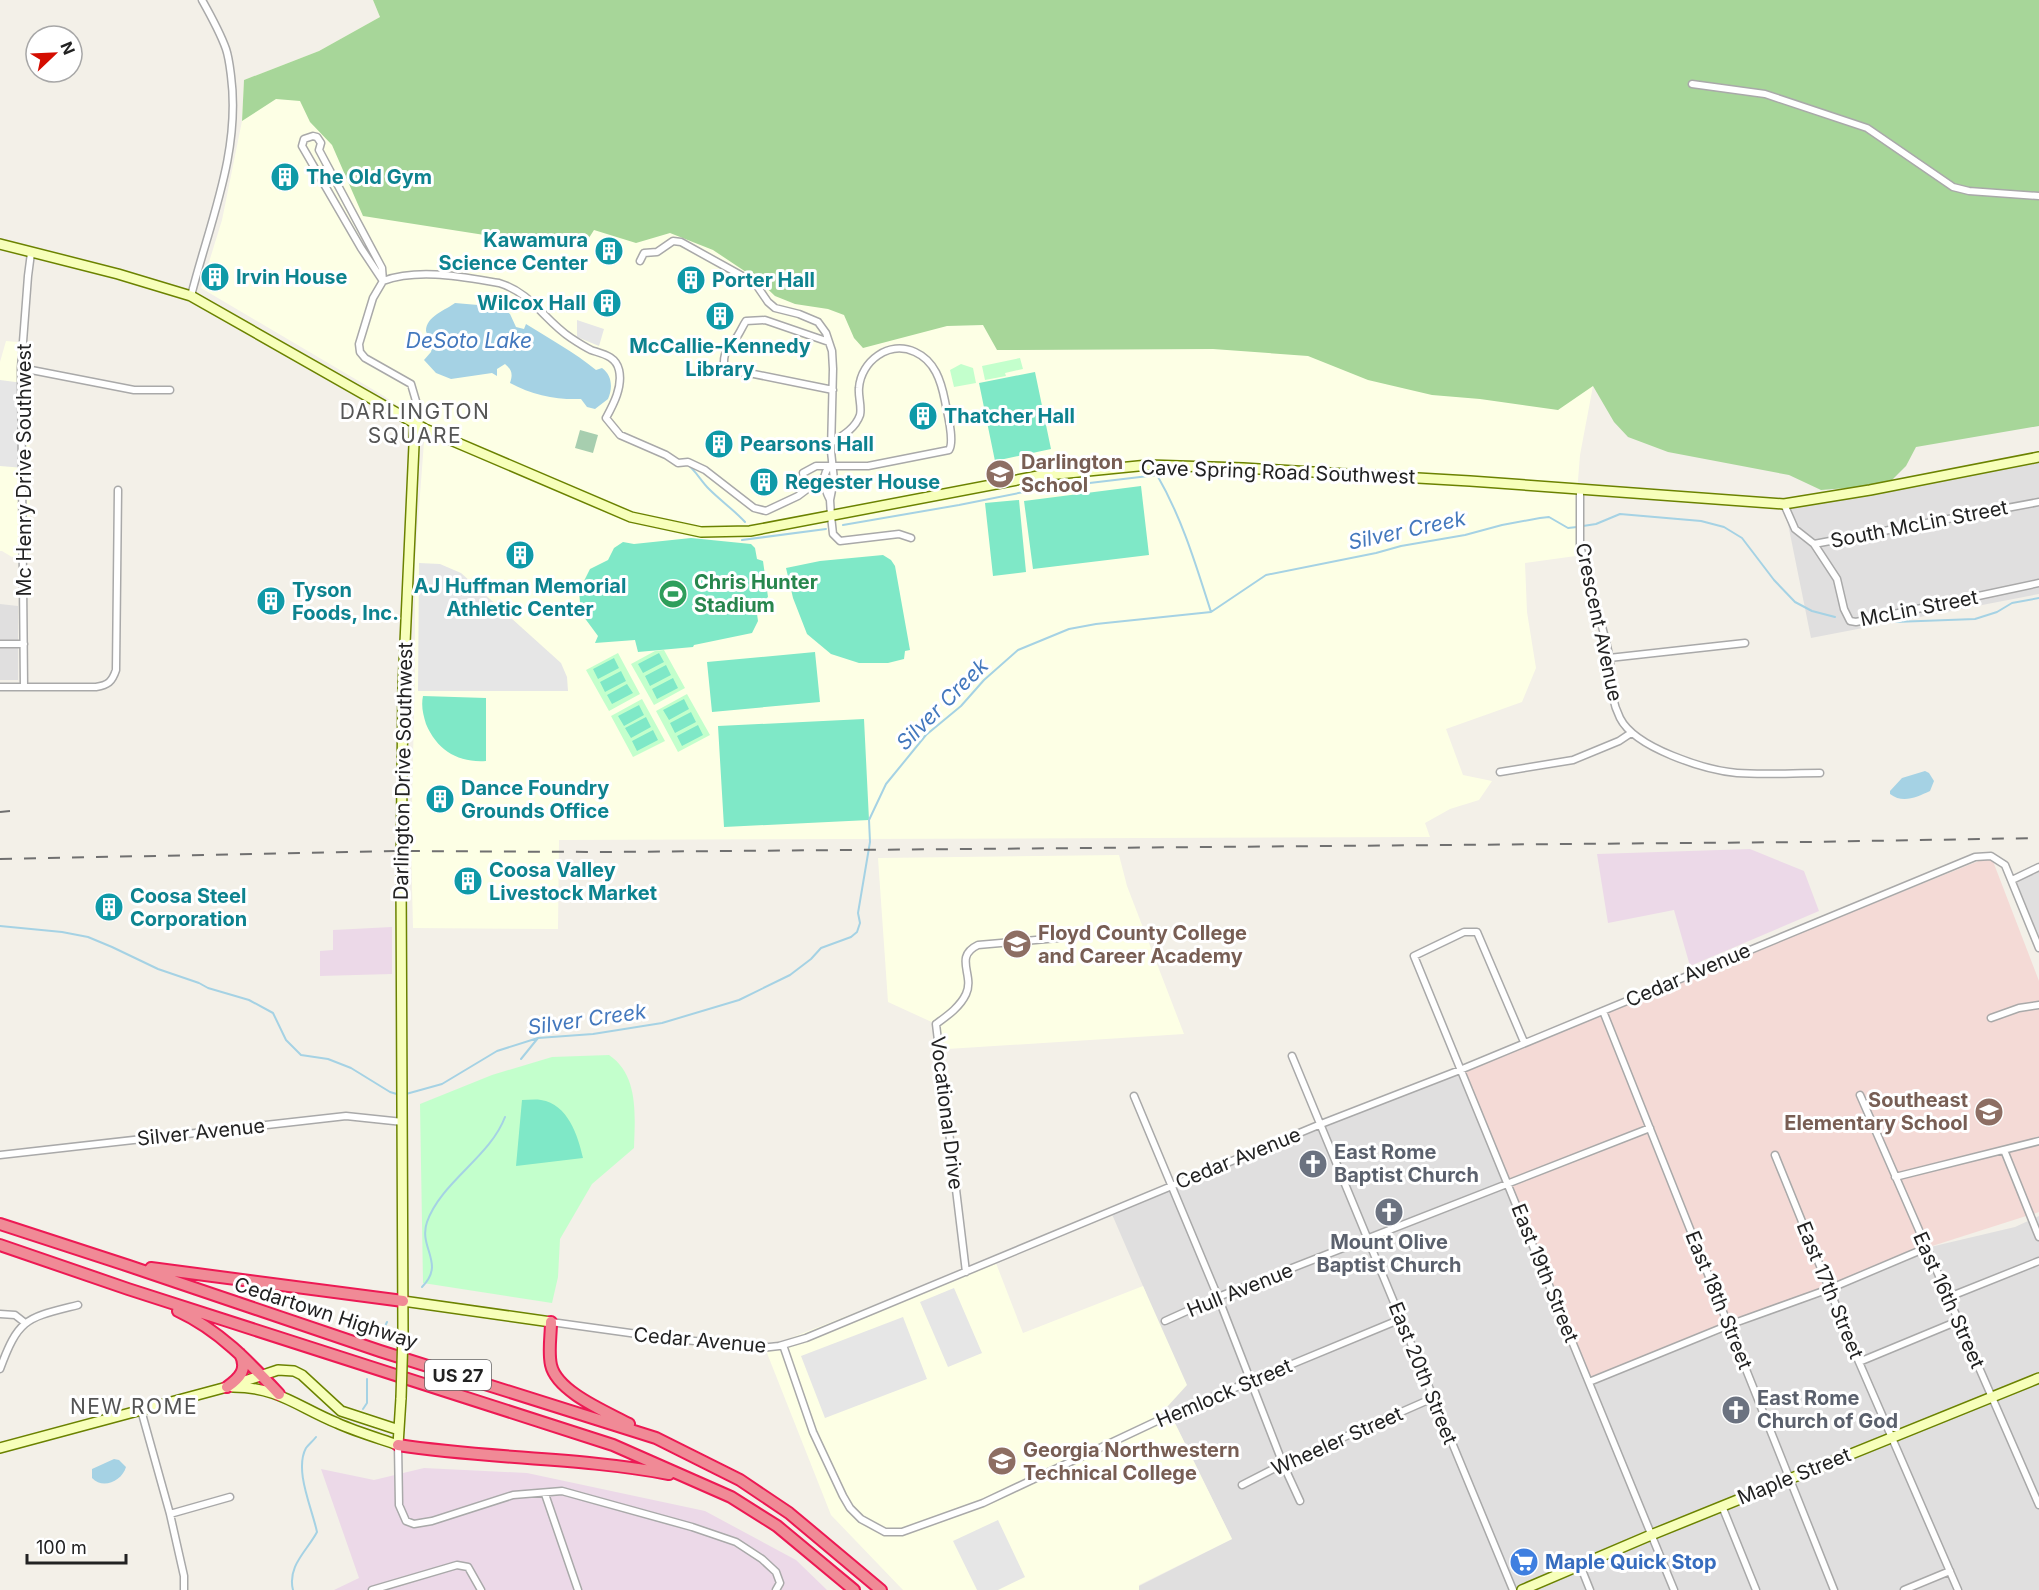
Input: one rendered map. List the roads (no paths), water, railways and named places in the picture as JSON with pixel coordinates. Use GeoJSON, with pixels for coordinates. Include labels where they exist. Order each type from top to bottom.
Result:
{"type":"FeatureCollection","features":[{"type":"Feature","properties":{"kind":"highway","name":"Cedartown Highway"},"geometry":{"type":"LineString","coordinates":[[0,1224],[289,1322],[656,1438],[740,1480],[789,1513],[881,1590]]}},
{"type":"Feature","properties":{"kind":"highway","name":"Cedartown Highway"},"geometry":{"type":"LineString","coordinates":[[0,1245],[160,1300],[613,1445],[731,1497],[777,1526],[854,1590]]}},
{"type":"Feature","properties":{"kind":"highway"},"geometry":{"type":"LineString","coordinates":[[129,1266],[403,1301]]}},
{"type":"Feature","properties":{"kind":"highway"},"geometry":{"type":"LineString","coordinates":[[160,1300],[213,1330],[240,1353],[279,1394]]}},
{"type":"Feature","properties":{"kind":"highway"},"geometry":{"type":"LineString","coordinates":[[551,1322],[551,1366],[568,1390],[656,1438]]}},
{"type":"Feature","properties":{"kind":"highway"},"geometry":{"type":"LineString","coordinates":[[227,1387],[240,1376],[243,1369],[244,1361],[240,1353]]}},
{"type":"Feature","properties":{"kind":"highway"},"geometry":{"type":"LineString","coordinates":[[398,1446],[523,1458],[572,1460],[689,1477]]}},
{"type":"Feature","properties":{"kind":"street"},"geometry":{"type":"LineString","coordinates":[[191,296],[215,218],[223,181],[234,98],[227,52],[218,27],[202,0]]}},
{"type":"Feature","properties":{"kind":"street"},"geometry":{"type":"LineString","coordinates":[[1692,84],[1765,94],[1867,128],[1953,187],[1969,191],[2039,196]]}},
{"type":"Feature","properties":{"kind":"street"},"geometry":{"type":"LineString","coordinates":[[313,136],[317,137],[321,143],[319,150],[382,268],[383,281],[361,248],[302,146],[304,140],[313,136]]}},
{"type":"Feature","properties":{"kind":"street"},"geometry":{"type":"LineString","coordinates":[[640,261],[644,253],[657,252],[673,241],[681,242],[755,283],[775,308],[800,314],[818,322],[826,333],[832,351],[832,468]]}},
{"type":"Feature","properties":{"kind":"street","name":"Cave Spring Road Southwest"},"geometry":{"type":"LineString","coordinates":[[0,244],[118,274],[191,296],[415,423],[601,506],[631,517],[701,532],[750,531],[1038,476],[1148,465],[1380,476],[1784,504],[1870,490],[2039,457]]}},
{"type":"Feature","properties":{"kind":"street","name":"Mc Henry Drive Southwest"},"geometry":{"type":"LineString","coordinates":[[24,687],[21,368],[32,253]]}},
{"type":"Feature","properties":{"kind":"street"},"geometry":{"type":"LineString","coordinates":[[383,281],[411,274],[481,280],[509,286],[527,296],[556,327],[591,350],[602,352],[613,359],[619,369],[619,382],[612,410],[606,418],[620,435],[678,462],[688,462],[705,470],[754,508],[766,511],[806,490],[803,473],[816,466],[832,468],[868,466],[949,450],[951,437],[942,382],[937,373],[926,359],[910,350],[891,349],[876,356],[862,371],[858,395],[861,412],[858,419],[848,432],[831,444]]}},
{"type":"Feature","properties":{"kind":"street","name":"Darlington Drive Southwest"},"geometry":{"type":"LineString","coordinates":[[383,281],[373,298],[362,330],[360,352],[374,364],[411,384],[416,401],[403,687],[401,874],[403,1333],[398,1446],[399,1505],[406,1521],[414,1524],[432,1521],[513,1495],[545,1494]]}},
{"type":"Feature","properties":{"kind":"street"},"geometry":{"type":"LineString","coordinates":[[829,342],[765,320],[746,321],[729,345],[725,355],[724,369],[735,374],[744,372],[833,390]]}},
{"type":"Feature","properties":{"kind":"street"},"geometry":{"type":"LineString","coordinates":[[21,368],[134,390],[170,390]]}},
{"type":"Feature","properties":{"kind":"street"},"geometry":{"type":"LineString","coordinates":[[832,468],[824,474],[824,488],[830,500],[833,534],[840,541],[899,534],[910,538]]}},
{"type":"Feature","properties":{"kind":"street"},"geometry":{"type":"LineString","coordinates":[[0,687],[96,687],[106,685],[113,680],[116,670],[118,490]]}},
{"type":"Feature","properties":{"kind":"street","name":"Crescent Avenue"},"geometry":{"type":"LineString","coordinates":[[1580,490],[1580,545],[1609,658],[1612,697],[1620,719],[1630,733]]}},
{"type":"Feature","properties":{"kind":"street","name":"South McLin Street"},"geometry":{"type":"LineString","coordinates":[[1784,504],[1795,529],[1814,544],[2039,502]]}},
{"type":"Feature","properties":{"kind":"street","name":"McLin Street"},"geometry":{"type":"LineString","coordinates":[[1814,544],[1837,579],[1844,609],[1850,621],[1856,622],[2039,584]]}},
{"type":"Feature","properties":{"kind":"street"},"geometry":{"type":"LineString","coordinates":[[1609,658],[1744,643]]}},
{"type":"Feature","properties":{"kind":"street"},"geometry":{"type":"LineString","coordinates":[[0,644],[24,644]]}},
{"type":"Feature","properties":{"kind":"street"},"geometry":{"type":"LineString","coordinates":[[1500,772],[1573,760],[1618,741],[1630,733],[1660,750],[1720,770],[1737,773],[1820,773]]}},
{"type":"Feature","properties":{"kind":"street","name":"Cedar Avenue"},"geometry":{"type":"LineString","coordinates":[[403,1301],[666,1338],[771,1348],[835,1327],[1172,1185],[1460,1070],[1975,857],[1991,856],[2006,865],[2039,948]]}},
{"type":"Feature","properties":{"kind":"street"},"geometry":{"type":"LineString","coordinates":[[2012,880],[2039,867]]}},
{"type":"Feature","properties":{"kind":"street","name":"East 19th Street"},"geometry":{"type":"LineString","coordinates":[[1524,1042],[1477,932],[1464,932],[1414,956],[1674,1590]]}},
{"type":"Feature","properties":{"kind":"street","name":"Vocational Drive"},"geometry":{"type":"LineString","coordinates":[[966,1272],[936,1024],[958,1005],[967,993],[968,980],[965,964],[967,953],[972,948],[978,945],[1058,938]]}},
{"type":"Feature","properties":{"kind":"street"},"geometry":{"type":"LineString","coordinates":[[1991,1018],[2019,1008],[2039,1005]]}},
{"type":"Feature","properties":{"kind":"street","name":"East 18th Street"},"geometry":{"type":"LineString","coordinates":[[1604,1011],[1834,1590]]}},
{"type":"Feature","properties":{"kind":"street","name":"East 20th Street"},"geometry":{"type":"LineString","coordinates":[[1292,1056],[1513,1590]]}},
{"type":"Feature","properties":{"kind":"street","name":"East 16th Street"},"geometry":{"type":"LineString","coordinates":[[1860,1095],[2038,1500]]}},
{"type":"Feature","properties":{"kind":"street"},"geometry":{"type":"LineString","coordinates":[[1134,1096],[1300,1501]]}},
{"type":"Feature","properties":{"kind":"street","name":"Silver Avenue"},"geometry":{"type":"LineString","coordinates":[[0,1155],[346,1116],[403,1118]]}},
{"type":"Feature","properties":{"kind":"street","name":"Hull Avenue"},"geometry":{"type":"LineString","coordinates":[[1164,1321],[1218,1297],[1650,1128]]}},
{"type":"Feature","properties":{"kind":"street"},"geometry":{"type":"LineString","coordinates":[[1895,1177],[2039,1141]]}},
{"type":"Feature","properties":{"kind":"street"},"geometry":{"type":"LineString","coordinates":[[2004,1150],[2039,1237]]}},
{"type":"Feature","properties":{"kind":"street","name":"East 17th Street"},"geometry":{"type":"LineString","coordinates":[[1775,1155],[1859,1362],[1958,1590]]}},
{"type":"Feature","properties":{"kind":"street"},"geometry":{"type":"LineString","coordinates":[[1589,1382],[1728,1325],[1829,1289],[1926,1248]]}},
{"type":"Feature","properties":{"kind":"street"},"geometry":{"type":"LineString","coordinates":[[1949,1297],[2039,1261]]}},
{"type":"Feature","properties":{"kind":"street"},"geometry":{"type":"LineString","coordinates":[[0,1369],[15,1334],[24,1322],[43,1314],[78,1305]]}},
{"type":"Feature","properties":{"kind":"street"},"geometry":{"type":"LineString","coordinates":[[0,1314],[15,1314],[24,1322]]}},
{"type":"Feature","properties":{"kind":"street","name":"Hemlock Street"},"geometry":{"type":"LineString","coordinates":[[783,1345],[813,1432],[850,1508],[861,1519],[885,1532],[902,1532],[983,1503],[1144,1426],[1401,1320]]}},
{"type":"Feature","properties":{"kind":"street"},"geometry":{"type":"LineString","coordinates":[[1859,1362],[1958,1322]]}},
{"type":"Feature","properties":{"kind":"street"},"geometry":{"type":"LineString","coordinates":[[0,1448],[227,1387],[278,1370],[294,1371],[302,1375],[341,1411],[399,1430]]}},
{"type":"Feature","properties":{"kind":"street","name":"Maple Street"},"geometry":{"type":"LineString","coordinates":[[1522,1590],[1650,1535],[2039,1378]]}},
{"type":"Feature","properties":{"kind":"street"},"geometry":{"type":"LineString","coordinates":[[227,1387],[251,1388],[279,1394],[337,1423],[398,1446]]}},
{"type":"Feature","properties":{"kind":"street","name":"Wheeler Street"},"geometry":{"type":"LineString","coordinates":[[1242,1485],[1283,1464],[1434,1398]]}},
{"type":"Feature","properties":{"kind":"street"},"geometry":{"type":"LineString","coordinates":[[141,1410],[170,1514],[184,1576],[184,1590]]}},
{"type":"Feature","properties":{"kind":"street"},"geometry":{"type":"LineString","coordinates":[[578,1590],[545,1494],[562,1491],[692,1527],[736,1542],[762,1559],[776,1572],[780,1583],[776,1590]]}},
{"type":"Feature","properties":{"kind":"street"},"geometry":{"type":"LineString","coordinates":[[170,1514],[230,1497]]}},
{"type":"Feature","properties":{"kind":"street"},"geometry":{"type":"LineString","coordinates":[[1722,1506],[1756,1590]]}},
{"type":"Feature","properties":{"kind":"street"},"geometry":{"type":"LineString","coordinates":[[372,1590],[457,1565],[468,1567],[481,1590]]}},
{"type":"Feature","properties":{"kind":"street"},"geometry":{"type":"LineString","coordinates":[[1580,1565],[1590,1590]]}},
{"type":"Feature","properties":{"kind":"street"},"geometry":{"type":"LineString","coordinates":[[1904,1590],[1950,1571]]}},
{"type":"Feature","properties":{"kind":"water","name":"DeSoto Lake"},"geometry":{"type":"Polygon","coordinates":[[[455,303],[501,307],[510,314],[516,327],[524,329],[526,324],[571,351],[596,370],[602,368],[608,374],[611,382],[608,399],[595,409],[587,407],[581,399],[554,398],[527,391],[510,383],[511,372],[505,364],[497,369],[497,376],[492,373],[451,379],[436,373],[424,360],[431,352],[433,344],[426,331],[427,326],[433,317],[455,303]]]}},
{"type":"Feature","properties":{"kind":"water"},"geometry":{"type":"Polygon","coordinates":[[[1925,771],[1934,781],[1930,791],[1905,799],[1890,794],[1902,778],[1925,771]]]}},
{"type":"Feature","properties":{"kind":"water"},"geometry":{"type":"Polygon","coordinates":[[[114,1459],[119,1460],[126,1467],[121,1476],[112,1482],[96,1482],[92,1478],[92,1469],[114,1459]]]}},
{"type":"Feature","properties":{"kind":"waterway"},"geometry":{"type":"LineString","coordinates":[[687,464],[709,489],[745,522]]}},
{"type":"Feature","properties":{"kind":"waterway"},"geometry":{"type":"LineString","coordinates":[[843,525],[1039,489],[1157,475],[1181,525],[1211,612]]}},
{"type":"Feature","properties":{"kind":"waterway","name":"Silver Creek"},"geometry":{"type":"LineString","coordinates":[[1583,526],[1596,524],[1620,514],[1701,521],[1724,527],[1742,538],[1774,580],[1795,602],[1812,611],[1835,617]]}},
{"type":"Feature","properties":{"kind":"waterway","name":"Silver Creek"},"geometry":{"type":"LineString","coordinates":[[406,1094],[442,1084],[497,1051],[538,1038],[593,1034],[662,1023],[739,1000],[790,975],[821,948],[851,937],[857,932],[860,923],[858,913],[870,842],[869,820],[886,784],[926,735],[961,706],[984,680],[1018,650],[1069,629],[1211,612],[1266,575],[1540,518],[1549,517],[1568,528],[1577,527]]}},
{"type":"Feature","properties":{"kind":"waterway"},"geometry":{"type":"LineString","coordinates":[[742,540],[826,529]]}},
{"type":"Feature","properties":{"kind":"waterway","name":"Silver Creek"},"geometry":{"type":"LineString","coordinates":[[1894,622],[1975,619],[1997,612],[2012,603],[2039,598]]}},
{"type":"Feature","properties":{"kind":"waterway","name":"Silver Creek"},"geometry":{"type":"LineString","coordinates":[[0,926],[88,937],[158,969],[208,988],[249,1000],[273,1013],[286,1040],[301,1055],[328,1059],[351,1068],[390,1092],[400,1095]]}},
{"type":"Feature","properties":{"kind":"waterway"},"geometry":{"type":"LineString","coordinates":[[521,1059],[538,1038]]}},
{"type":"Feature","properties":{"kind":"waterway"},"geometry":{"type":"LineString","coordinates":[[422,1287],[432,1270],[425,1231],[427,1222],[443,1194],[488,1145],[505,1117]]}},
{"type":"Feature","properties":{"kind":"waterway"},"geometry":{"type":"LineString","coordinates":[[380,1337],[387,1322]]}},
{"type":"Feature","properties":{"kind":"waterway"},"geometry":{"type":"LineString","coordinates":[[363,1409],[367,1403],[367,1379]]}},
{"type":"Feature","properties":{"kind":"waterway"},"geometry":{"type":"LineString","coordinates":[[293,1590],[295,1566],[317,1532],[305,1489],[302,1467],[306,1448],[316,1437]]}},
{"type":"Feature","properties":{"kind":"railway"},"geometry":{"type":"LineString","coordinates":[[0,812],[10,811]]}},
{"type":"Feature","properties":{"kind":"railway"},"geometry":{"type":"LineString","coordinates":[[0,859],[402,851],[603,852],[2039,838]]}},
{"type":"Feature","properties":{"kind":"place","name":"The Old Gym"},"geometry":{"type":"Point","coordinates":[285,177]}},
{"type":"Feature","properties":{"kind":"place","name":"Kawamura Science Center"},"geometry":{"type":"Point","coordinates":[609,251]}},
{"type":"Feature","properties":{"kind":"place","name":"Irvin House"},"geometry":{"type":"Point","coordinates":[215,277]}},
{"type":"Feature","properties":{"kind":"place","name":"Porter Hall"},"geometry":{"type":"Point","coordinates":[691,280]}},
{"type":"Feature","properties":{"kind":"place","name":"Wilcox Hall"},"geometry":{"type":"Point","coordinates":[607,303]}},
{"type":"Feature","properties":{"kind":"place","name":"McCallie-Kennedy Library"},"geometry":{"type":"Point","coordinates":[720,316]}},
{"type":"Feature","properties":{"kind":"place","name":"Thatcher Hall"},"geometry":{"type":"Point","coordinates":[923,416]}},
{"type":"Feature","properties":{"kind":"place","name":"Pearsons Hall"},"geometry":{"type":"Point","coordinates":[719,444]}},
{"type":"Feature","properties":{"kind":"place","name":"Darlington School"},"geometry":{"type":"Point","coordinates":[1000,474]}},
{"type":"Feature","properties":{"kind":"place","name":"Regester House"},"geometry":{"type":"Point","coordinates":[764,482]}},
{"type":"Feature","properties":{"kind":"place","name":"AJ Huffman Memorial Athletic Center"},"geometry":{"type":"Point","coordinates":[520,555]}},
{"type":"Feature","properties":{"kind":"place","name":"Chris Hunter Stadium"},"geometry":{"type":"Point","coordinates":[673,594]}},
{"type":"Feature","properties":{"kind":"place","name":"Tyson Foods, Inc."},"geometry":{"type":"Point","coordinates":[271,601]}},
{"type":"Feature","properties":{"kind":"place","name":"Dance Foundry Grounds Office"},"geometry":{"type":"Point","coordinates":[440,799]}},
{"type":"Feature","properties":{"kind":"place","name":"Coosa Valley Livestock Market"},"geometry":{"type":"Point","coordinates":[468,881]}},
{"type":"Feature","properties":{"kind":"place","name":"Coosa Steel Corporation"},"geometry":{"type":"Point","coordinates":[109,907]}},
{"type":"Feature","properties":{"kind":"place","name":"Floyd County College and Career Academy"},"geometry":{"type":"Point","coordinates":[1017,944]}},
{"type":"Feature","properties":{"kind":"place","name":"Southeast Elementary School"},"geometry":{"type":"Point","coordinates":[1989,1112]}},
{"type":"Feature","properties":{"kind":"place","name":"East Rome Baptist Church"},"geometry":{"type":"Point","coordinates":[1313,1164]}},
{"type":"Feature","properties":{"kind":"place","name":"Mount Olive Baptist Church"},"geometry":{"type":"Point","coordinates":[1389,1212]}},
{"type":"Feature","properties":{"kind":"place","name":"East Rome Church of God"},"geometry":{"type":"Point","coordinates":[1736,1410]}},
{"type":"Feature","properties":{"kind":"place","name":"Georgia Northwestern Technical College"},"geometry":{"type":"Point","coordinates":[1002,1461]}},
{"type":"Feature","properties":{"kind":"place","name":"Maple Quick Stop"},"geometry":{"type":"Point","coordinates":[1524,1562]}},
{"type":"Feature","properties":{"kind":"district","name":"DARLINGTON SQUARE"},"geometry":{"type":"Point","coordinates":[415,423]}},
{"type":"Feature","properties":{"kind":"district","name":"NEW ROME"},"geometry":{"type":"Point","coordinates":[134,1406]}}]}
